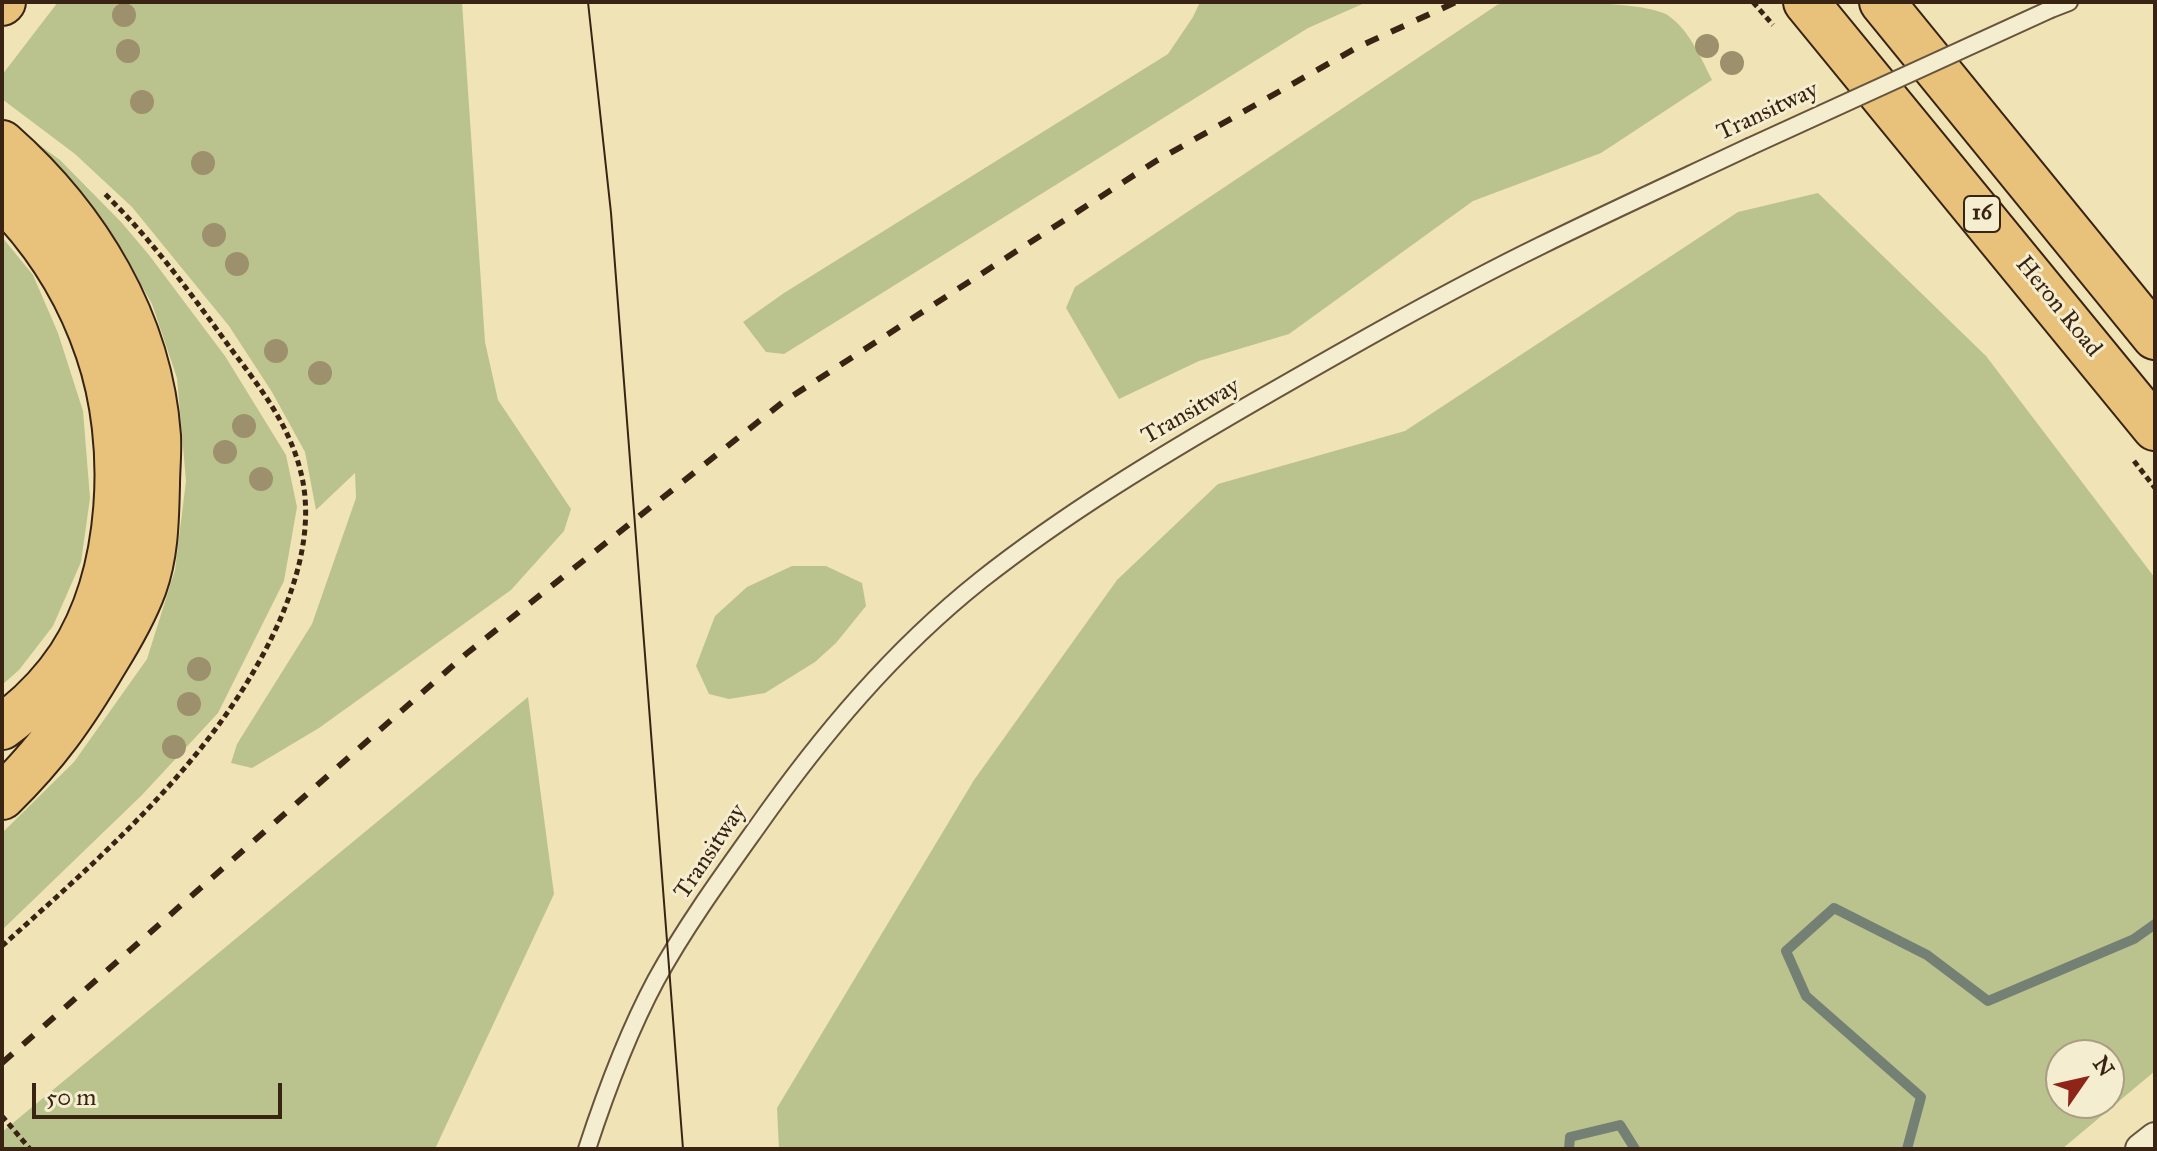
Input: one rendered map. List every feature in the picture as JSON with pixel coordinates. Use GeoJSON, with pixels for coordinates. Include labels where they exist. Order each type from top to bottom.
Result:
{"type":"FeatureCollection","features":[{"type":"Feature","properties":{"kind":"main road","name":"Heron Road"},"geometry":{"type":"LineString","coordinates":[[1806,2],[2155,428]]}},
{"type":"Feature","properties":{"kind":"main road","name":"16"},"geometry":{"type":"LineString","coordinates":[[1888,8],[2155,337]]}},
{"type":"Feature","properties":{"kind":"main road"},"geometry":{"type":"LineString","coordinates":[[2,143],[57,196],[79,225],[118,293],[146,366],[158,437],[155,547],[145,585],[131,618],[69,722],[34,766],[2,797]]}},
{"type":"Feature","properties":{"kind":"main road"},"geometry":{"type":"LineString","coordinates":[[2,197],[31,227],[53,258],[84,317],[107,384],[117,465],[110,551],[99,596],[86,627],[69,658],[44,690],[2,727]]}},
{"type":"Feature","properties":{"kind":"street"},"geometry":{"type":"LineString","coordinates":[[2141,1149],[2155,1138]]}},
{"type":"Feature","properties":{"kind":"lane","name":"Transitway"},"geometry":{"type":"LineString","coordinates":[[587,1149],[607,1087],[639,1014],[658,977],[719,881],[837,720],[899,654],[979,581],[1123,480],[1374,333],[1537,248],[1749,147],[2069,2]]}},
{"type":"Feature","properties":{"kind":"path"},"geometry":{"type":"LineString","coordinates":[[2,1116],[30,1149]]}},
{"type":"Feature","properties":{"kind":"green space"},"geometry":{"type":"Polygon","coordinates":[[[58,2],[462,2],[485,342],[498,400],[571,509],[564,531],[511,590],[319,728],[252,768],[231,763],[237,744],[312,624],[356,498],[355,473],[316,510],[305,452],[272,392],[229,326],[132,207],[75,154],[2,99],[2,75],[58,2]]]}},
{"type":"Feature","properties":{"kind":"green space"},"geometry":{"type":"Polygon","coordinates":[[[1200,2],[1367,2],[1308,28],[784,354],[766,352],[743,322],[784,293],[1168,54],[1200,2]]]}},
{"type":"Feature","properties":{"kind":"green space"},"geometry":{"type":"Polygon","coordinates":[[[1505,2],[1612,4],[1666,14],[1687,35],[1712,80],[1601,153],[1473,201],[1289,334],[1199,361],[1119,399],[1066,308],[1075,287],[1505,2]]]}},
{"type":"Feature","properties":{"kind":"green space"},"geometry":{"type":"Polygon","coordinates":[[[2,118],[60,160],[149,255],[225,356],[286,455],[297,507],[284,581],[218,713],[142,795],[2,930],[2,833],[74,762],[147,659],[175,570],[186,481],[177,378],[152,304],[127,260],[81,200],[2,124],[2,118]]]}},
{"type":"Feature","properties":{"kind":"green space"},"geometry":{"type":"Polygon","coordinates":[[[1818,193],[1986,356],[2155,578],[2155,1071],[2125,1096],[2125,1039],[2045,1039],[2045,1119],[2098,1119],[2062,1149],[779,1149],[777,1108],[974,780],[1117,580],[1218,484],[1405,431],[1738,212],[1818,193]]]}},
{"type":"Feature","properties":{"kind":"green space"},"geometry":{"type":"Polygon","coordinates":[[[2,237],[33,275],[58,333],[83,411],[90,498],[81,562],[53,626],[19,670],[2,685],[2,237]]]}},
{"type":"Feature","properties":{"kind":"green space"},"geometry":{"type":"Polygon","coordinates":[[[792,566],[826,566],[862,583],[866,606],[836,643],[815,662],[765,693],[729,699],[709,694],[696,666],[715,616],[747,587],[792,566]]]}},
{"type":"Feature","properties":{"kind":"green space"},"geometry":{"type":"Polygon","coordinates":[[[528,697],[554,894],[435,1149],[2,1149],[2,1132],[528,697]]]}},
{"type":"Feature","properties":{"kind":"waterway"},"geometry":{"type":"LineString","coordinates":[[1907,1149],[1921,1097],[1806,996],[1786,951],[1834,908],[1927,955],[1988,1001],[2134,939],[2155,924]]}},
{"type":"Feature","properties":{"kind":"waterway"},"geometry":{"type":"LineString","coordinates":[[1569,1149],[1570,1137],[1620,1125],[1635,1149]]}},
{"type":"Feature","properties":{"kind":"tram line"},"geometry":{"type":"LineString","coordinates":[[588,2],[611,213],[683,1149]]}},
{"type":"Feature","properties":{"kind":"railway"},"geometry":{"type":"LineString","coordinates":[[2,1063],[466,654],[783,402],[1156,161],[1358,47],[1456,2]]}}]}
